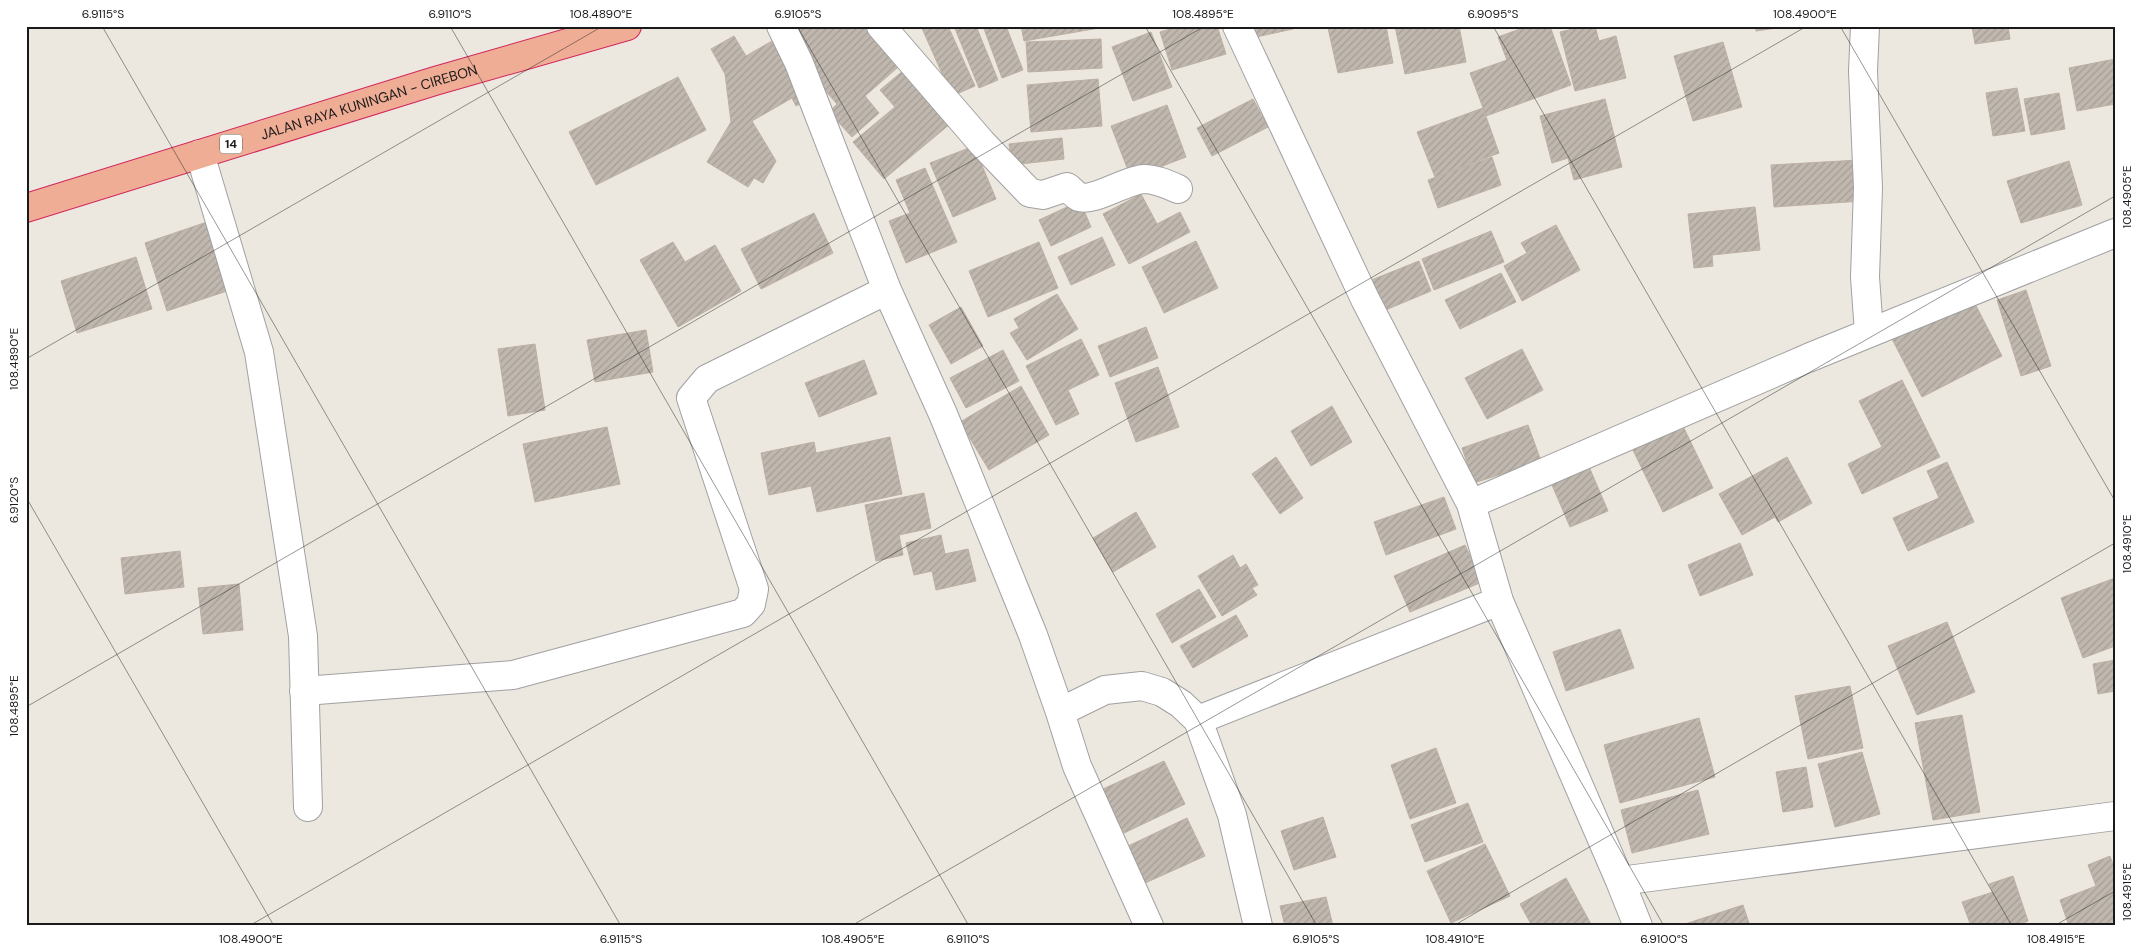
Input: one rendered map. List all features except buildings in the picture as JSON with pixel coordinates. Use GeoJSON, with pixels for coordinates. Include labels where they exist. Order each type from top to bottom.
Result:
{"type":"FeatureCollection","features":[{"type":"Feature","properties":{"kind":"highway","name":"JALAN RAYA KUNINGAN - CIREBON"},"geometry":{"type":"LineString","coordinates":[[26,208],[435,81],[627,26]]}},
{"type":"Feature","properties":{"kind":"street"},"geometry":{"type":"LineString","coordinates":[[781,26],[803,72],[887,290],[943,414],[1030,626],[1077,766],[1149,926]]}},
{"type":"Feature","properties":{"kind":"street"},"geometry":{"type":"LineString","coordinates":[[881,26],[982,143],[1030,193],[1043,195],[1067,187],[1078,196],[1089,197],[1144,179],[1160,181],[1178,189]]}},
{"type":"Feature","properties":{"kind":"street"},"geometry":{"type":"LineString","coordinates":[[1237,26],[1365,299],[1471,504],[1499,601],[1638,926]]}},
{"type":"Feature","properties":{"kind":"street"},"geometry":{"type":"LineString","coordinates":[[1865,26],[1863,71],[1868,188],[1865,277],[1869,333]]}},
{"type":"Feature","properties":{"kind":"street"},"geometry":{"type":"LineString","coordinates":[[200,154],[259,352],[302,636],[308,807]]}},
{"type":"Feature","properties":{"kind":"street"},"geometry":{"type":"LineString","coordinates":[[1471,504],[1808,358],[2115,233]]}},
{"type":"Feature","properties":{"kind":"street"},"geometry":{"type":"LineString","coordinates":[[304,691],[513,675],[743,614],[751,604],[754,589],[691,398],[707,379],[887,290]]}},
{"type":"Feature","properties":{"kind":"street"},"geometry":{"type":"LineString","coordinates":[[1198,720],[1499,601]]}},
{"type":"Feature","properties":{"kind":"street"},"geometry":{"type":"LineString","coordinates":[[1060,712],[1105,690],[1142,686],[1162,692],[1181,704],[1198,720],[1232,815],[1258,926]]}},
{"type":"Feature","properties":{"kind":"street"},"geometry":{"type":"LineString","coordinates":[[1620,881],[2115,816]]}}]}
